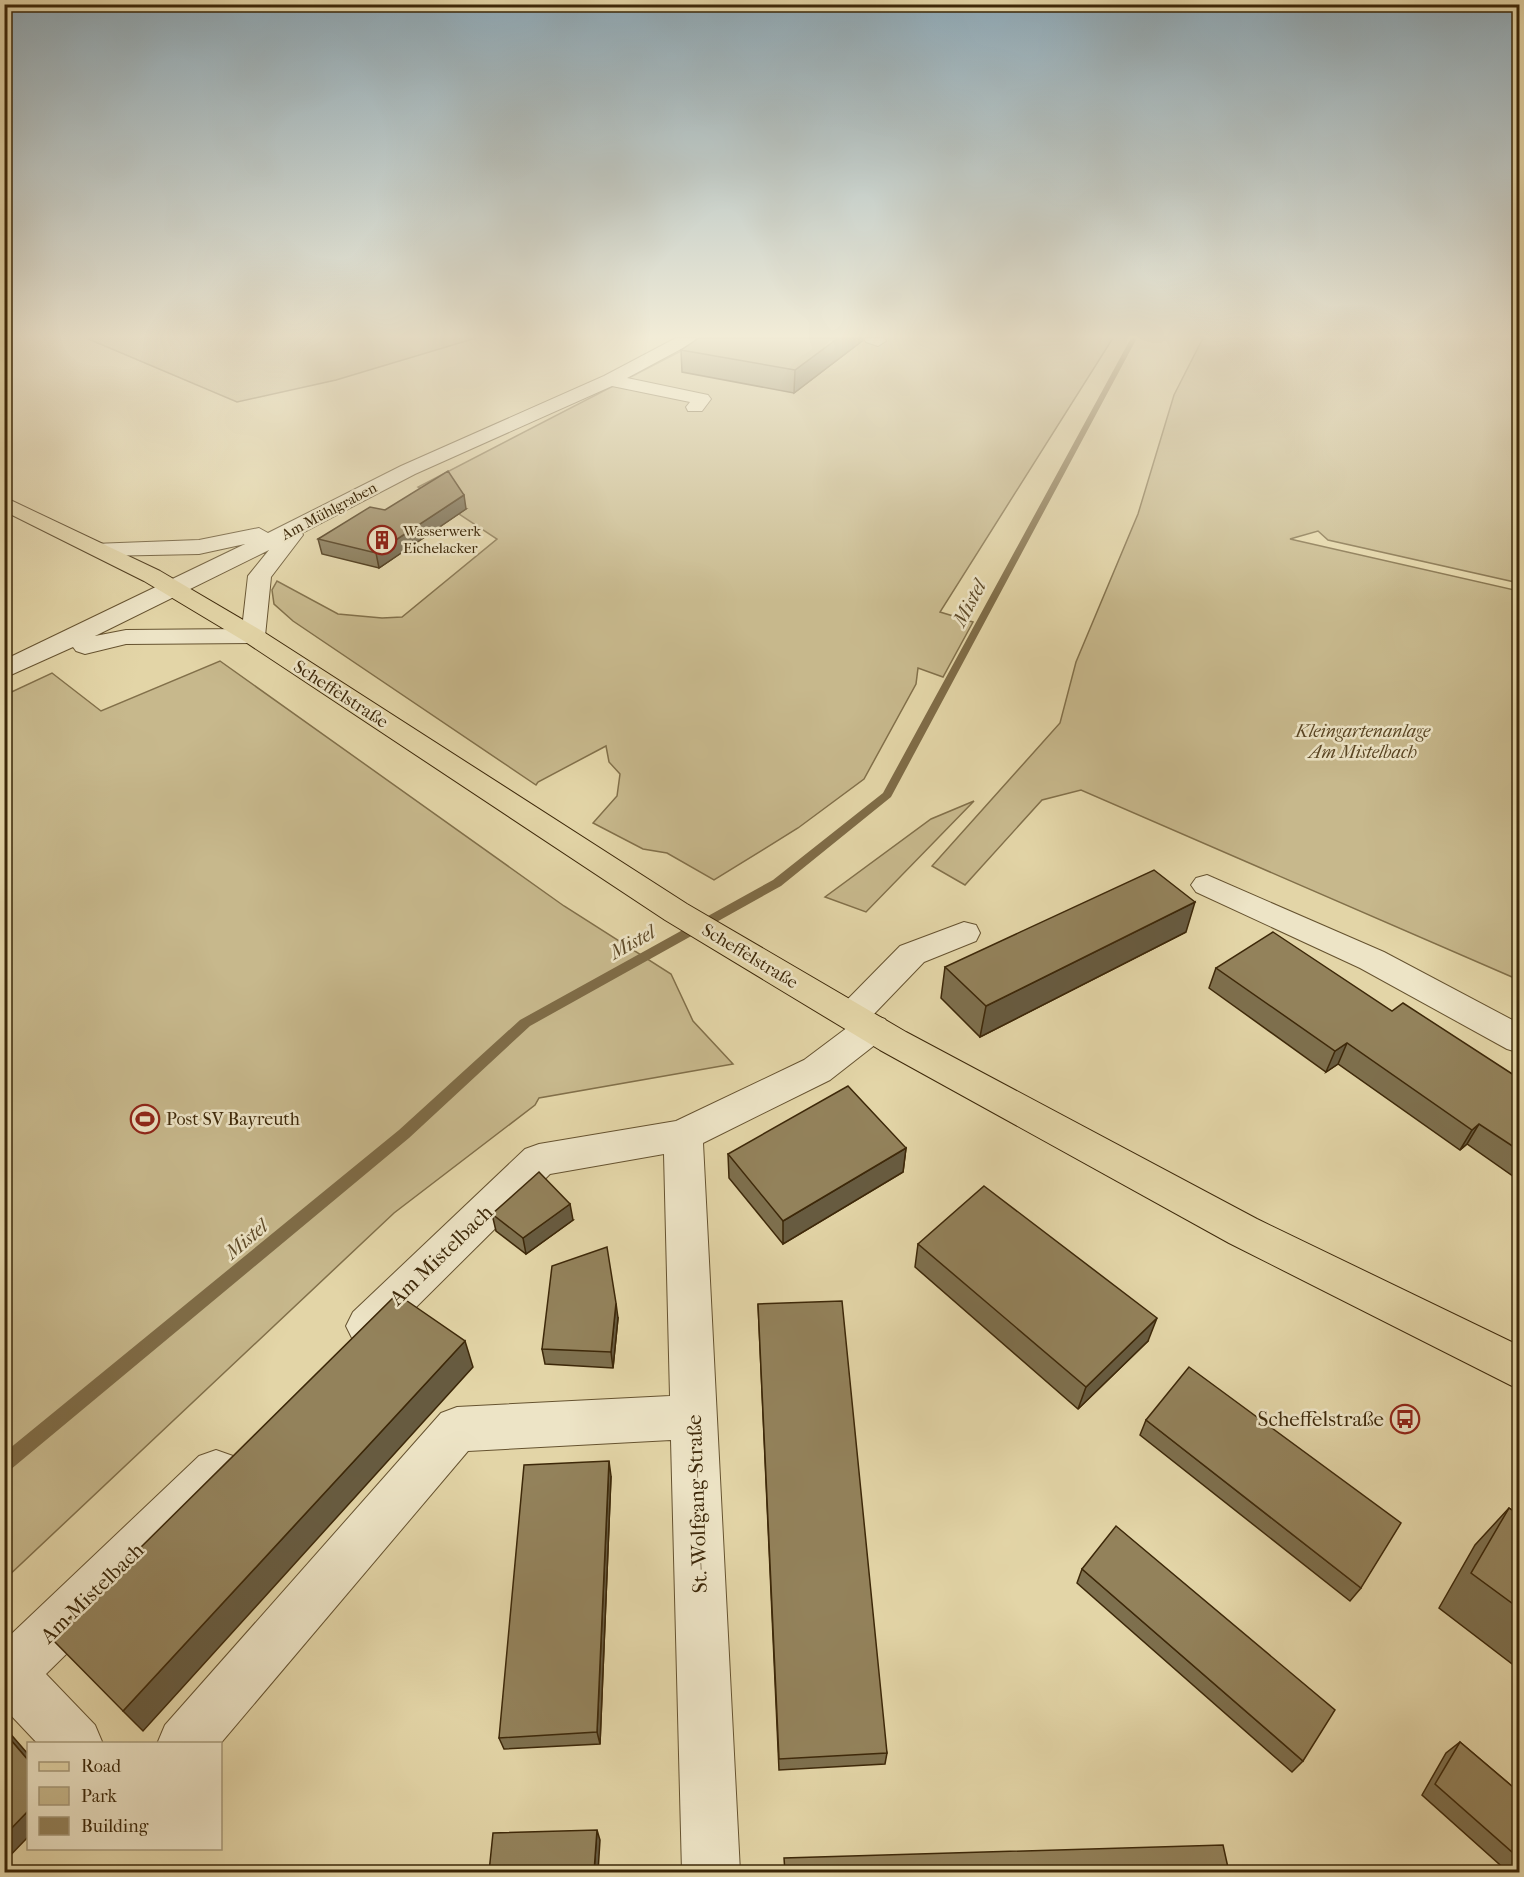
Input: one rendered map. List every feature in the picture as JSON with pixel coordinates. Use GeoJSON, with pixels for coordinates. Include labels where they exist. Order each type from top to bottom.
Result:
{"type":"FeatureCollection","features":[{"type":"Feature","properties":{"kind":"main road","name":"Scheffelstraße"},"geometry":{"type":"LineString","coordinates":[[4,503],[101,549],[175,589],[253,636],[676,912],[862,1022],[1243,1231],[1520,1369]]}},
{"type":"Feature","properties":{"kind":"street","name":"Am Mühlgraben"},"geometry":{"type":"LineString","coordinates":[[10,667],[175,589],[408,470],[507,426]]}},
{"type":"Feature","properties":{"kind":"street"},"geometry":{"type":"LineString","coordinates":[[101,549],[199,547],[296,528]]}},
{"type":"Feature","properties":{"kind":"street"},"geometry":{"type":"LineString","coordinates":[[10,667],[126,637],[253,636],[260,576],[296,528]]}},
{"type":"Feature","properties":{"kind":"street"},"geometry":{"type":"LineString","coordinates":[[1207,885],[1372,960],[1520,1040]]}},
{"type":"Feature","properties":{"kind":"street","name":"Am Mistelbach"},"geometry":{"type":"LineString","coordinates":[[342,1351],[539,1160],[683,1135],[817,1070],[862,1022],[912,954],[964,933]]}},
{"type":"Feature","properties":{"kind":"street","name":"St.-Wolfgang-Straße"},"geometry":{"type":"LineString","coordinates":[[683,1135],[711,1872]]}},
{"type":"Feature","properties":{"kind":"street"},"geometry":{"type":"LineString","coordinates":[[185,1742],[457,1429],[694,1417]]}},
{"type":"Feature","properties":{"kind":"street","name":"Am Mistelbach"},"geometry":{"type":"LineString","coordinates":[[7,1676],[248,1443]]}},
{"type":"Feature","properties":{"kind":"street"},"geometry":{"type":"LineString","coordinates":[[7,1676],[75,1742]]}},
{"type":"Feature","properties":{"kind":"green space"},"geometry":{"type":"Polygon","coordinates":[[[537,426],[1058,426],[940,612],[973,622],[943,677],[918,668],[916,684],[864,779],[798,828],[714,880],[667,853],[643,849],[593,823],[617,796],[620,774],[609,762],[606,746],[536,785],[293,621],[274,604],[272,590],[277,581],[338,614],[382,618],[402,617],[497,539],[418,487],[537,426]]]}},
{"type":"Feature","properties":{"kind":"green space","name":"Kleingartenanlage Am Mistelbach"},"geometry":{"type":"Polygon","coordinates":[[[1165,426],[1519,426],[1519,583],[1328,540],[1318,531],[1290,539],[1519,591],[1519,980],[1081,790],[1042,800],[965,885],[932,866],[1060,723],[1076,662],[1138,514],[1165,426]]]}},
{"type":"Feature","properties":{"kind":"green space","name":"Post SV Bayreuth"},"geometry":{"type":"Polygon","coordinates":[[[220,661],[564,906],[671,974],[693,1021],[733,1064],[539,1098],[535,1105],[394,1213],[5,1579],[5,695],[52,673],[101,711],[220,661]]]}},
{"type":"Feature","properties":{"kind":"green space"},"geometry":{"type":"Polygon","coordinates":[[[974,801],[866,912],[825,897],[931,819],[974,801]]]}},
{"type":"Feature","properties":{"kind":"building"},"geometry":{"type":"Polygon","coordinates":[[[448,471],[464,495],[376,553],[318,539],[370,507],[385,510],[448,471]]]}},
{"type":"Feature","properties":{"kind":"building"},"geometry":{"type":"Polygon","coordinates":[[[1154,870],[1195,902],[986,1006],[945,967],[1154,870]]]}},
{"type":"Feature","properties":{"kind":"building"},"geometry":{"type":"Polygon","coordinates":[[[1273,932],[1392,1011],[1403,1003],[1520,1079],[1520,1151],[1479,1124],[1472,1130],[1347,1043],[1335,1051],[1216,968],[1273,932]]]}},
{"type":"Feature","properties":{"kind":"building"},"geometry":{"type":"Polygon","coordinates":[[[848,1086],[906,1148],[783,1221],[728,1154],[848,1086]]]}},
{"type":"Feature","properties":{"kind":"building"},"geometry":{"type":"Polygon","coordinates":[[[539,1172],[570,1204],[523,1238],[492,1214],[539,1172]]]}},
{"type":"Feature","properties":{"kind":"building"},"geometry":{"type":"Polygon","coordinates":[[[984,1186],[1157,1318],[1086,1387],[918,1244],[984,1186]]]}},
{"type":"Feature","properties":{"kind":"building"},"geometry":{"type":"Polygon","coordinates":[[[607,1247],[616,1303],[611,1352],[542,1349],[552,1266],[607,1247]]]}},
{"type":"Feature","properties":{"kind":"building"},"geometry":{"type":"Polygon","coordinates":[[[397,1294],[465,1341],[123,1711],[50,1637],[397,1294]]]}},
{"type":"Feature","properties":{"kind":"building"},"geometry":{"type":"Polygon","coordinates":[[[842,1301],[887,1753],[779,1759],[758,1304],[842,1301]]]}},
{"type":"Feature","properties":{"kind":"building"},"geometry":{"type":"Polygon","coordinates":[[[1189,1367],[1401,1523],[1361,1588],[1146,1420],[1189,1367]]]}},
{"type":"Feature","properties":{"kind":"building"},"geometry":{"type":"Polygon","coordinates":[[[609,1461],[597,1732],[499,1738],[524,1465],[609,1461]]]}},
{"type":"Feature","properties":{"kind":"building"},"geometry":{"type":"Polygon","coordinates":[[[1509,1508],[1520,1516],[1520,1609],[1471,1573],[1509,1508]]]}},
{"type":"Feature","properties":{"kind":"building"},"geometry":{"type":"Polygon","coordinates":[[[1116,1526],[1335,1710],[1303,1761],[1082,1569],[1116,1526]]]}},
{"type":"Feature","properties":{"kind":"building"},"geometry":{"type":"Polygon","coordinates":[[[4,1732],[27,1759],[27,1812],[4,1836],[4,1732]]]}},
{"type":"Feature","properties":{"kind":"building"},"geometry":{"type":"Polygon","coordinates":[[[1460,1742],[1520,1793],[1520,1859],[1435,1784],[1460,1742]]]}},
{"type":"Feature","properties":{"kind":"building"},"geometry":{"type":"Polygon","coordinates":[[[597,1830],[594,1872],[489,1872],[493,1833],[597,1830]]]}},
{"type":"Feature","properties":{"kind":"building"},"geometry":{"type":"Polygon","coordinates":[[[1223,1845],[1229,1872],[785,1872],[784,1858],[1223,1845]]]}},
{"type":"Feature","properties":{"kind":"waterway","name":"Mistel"},"geometry":{"type":"LineString","coordinates":[[4,1464],[404,1134],[525,1023],[777,883],[887,795],[1087,426]]}},
{"type":"Feature","properties":{"kind":"place","name":"Wasserwerk Eichelacker"},"geometry":{"type":"Point","coordinates":[382,540]}},
{"type":"Feature","properties":{"kind":"place","name":"Post SV Bayreuth"},"geometry":{"type":"Point","coordinates":[145,1119]}},
{"type":"Feature","properties":{"kind":"place","name":"Scheffelstraße"},"geometry":{"type":"Point","coordinates":[1405,1419]}}]}
